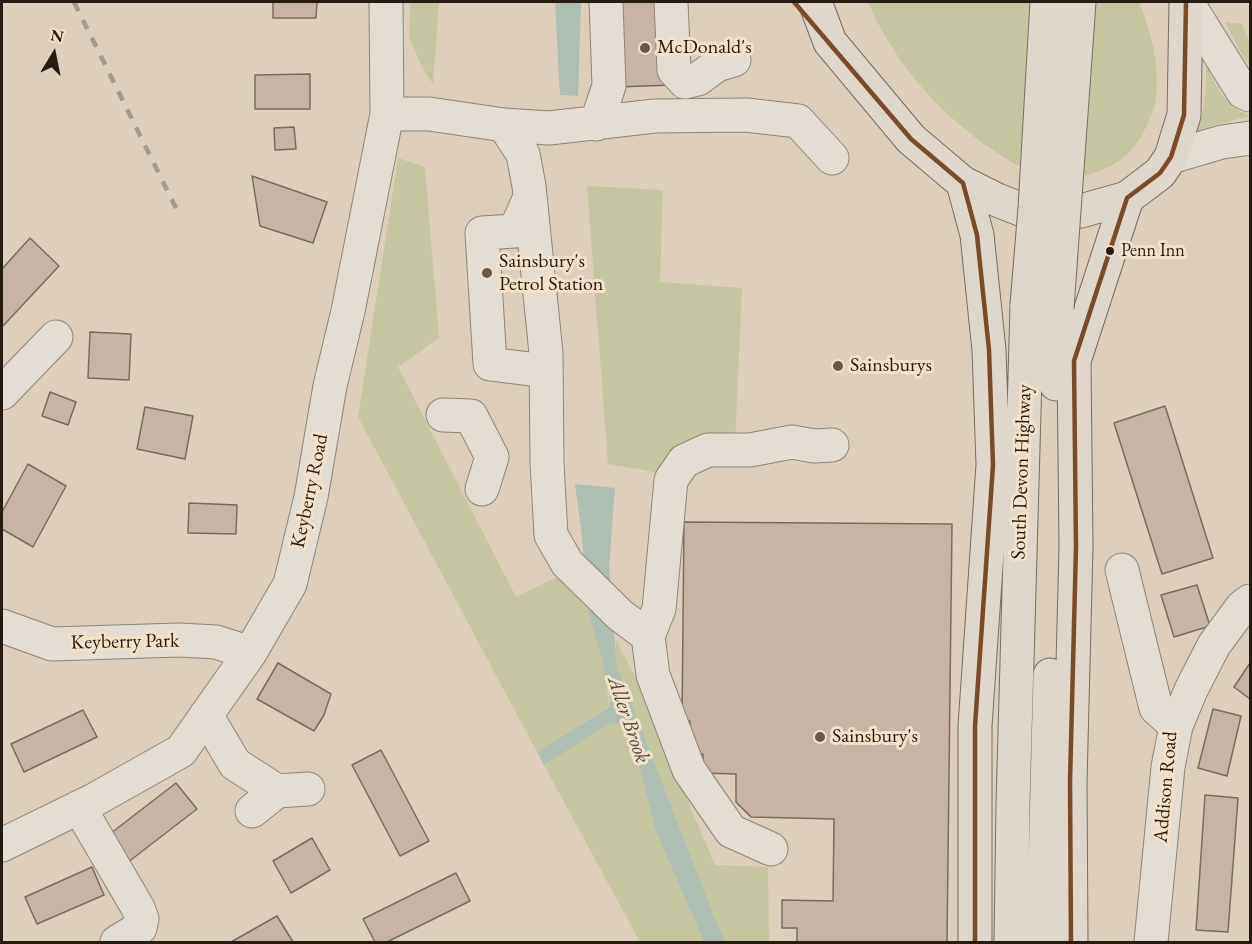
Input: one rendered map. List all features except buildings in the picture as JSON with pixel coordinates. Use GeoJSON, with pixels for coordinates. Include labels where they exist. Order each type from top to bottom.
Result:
{"type":"FeatureCollection","features":[{"type":"Feature","properties":{"kind":"main road"},"geometry":{"type":"LineString","coordinates":[[794,2],[911,139],[963,183],[1033,214],[1081,211],[1127,198],[1160,173],[1171,157],[1184,115],[1187,2]]}},
{"type":"Feature","properties":{"kind":"main road"},"geometry":{"type":"LineString","coordinates":[[815,2],[830,42]]}},
{"type":"Feature","properties":{"kind":"main road","name":"South Devon Highway"},"geometry":{"type":"LineString","coordinates":[[1044,942],[1042,307],[1035,207],[1047,2]]}},
{"type":"Feature","properties":{"kind":"main road","name":"South Devon Highway"},"geometry":{"type":"LineString","coordinates":[[1011,942],[1013,804],[1042,307],[1079,2]]}},
{"type":"Feature","properties":{"kind":"main road"},"geometry":{"type":"LineString","coordinates":[[963,183],[977,235],[989,350],[993,465],[975,726],[975,942]]}},
{"type":"Feature","properties":{"kind":"main road"},"geometry":{"type":"LineString","coordinates":[[1071,942],[1070,782],[1076,547],[1074,361],[1127,198]]}},
{"type":"Feature","properties":{"kind":"street","name":"Keyberry Road"},"geometry":{"type":"LineString","coordinates":[[2,845],[79,807],[181,751],[250,653],[290,584],[311,497],[330,386],[348,311],[387,114],[386,2]]}},
{"type":"Feature","properties":{"kind":"street"},"geometry":{"type":"LineString","coordinates":[[596,124],[609,86],[606,2]]}},
{"type":"Feature","properties":{"kind":"street"},"geometry":{"type":"LineString","coordinates":[[671,2],[674,70],[685,82],[698,80],[717,65],[734,60]]}},
{"type":"Feature","properties":{"kind":"street"},"geometry":{"type":"LineString","coordinates":[[1187,2],[1243,92],[1251,95]]}},
{"type":"Feature","properties":{"kind":"street"},"geometry":{"type":"LineString","coordinates":[[387,114],[429,114],[504,125],[549,128],[655,116],[746,115],[798,120],[832,158]]}},
{"type":"Feature","properties":{"kind":"street"},"geometry":{"type":"LineString","coordinates":[[504,125],[523,154],[530,198],[546,371],[547,464],[551,535],[567,562],[620,615],[648,636]]}},
{"type":"Feature","properties":{"kind":"street"},"geometry":{"type":"LineString","coordinates":[[1171,157],[1222,141],[1251,138]]}},
{"type":"Feature","properties":{"kind":"street"},"geometry":{"type":"LineString","coordinates":[[530,198],[515,231],[482,233],[490,364],[546,371]]}},
{"type":"Feature","properties":{"kind":"street"},"geometry":{"type":"LineString","coordinates":[[2,393],[56,337]]}},
{"type":"Feature","properties":{"kind":"street"},"geometry":{"type":"LineString","coordinates":[[443,415],[471,416],[492,457],[482,489]]}},
{"type":"Feature","properties":{"kind":"street"},"geometry":{"type":"LineString","coordinates":[[771,849],[731,831],[689,770],[653,675],[648,636],[659,609],[671,480],[684,461],[708,450],[750,450],[792,442],[814,446],[832,445]]}},
{"type":"Feature","properties":{"kind":"street","name":"Addison Road"},"geometry":{"type":"LineString","coordinates":[[1122,570],[1156,708],[1176,726],[1168,767],[1151,942]]}},
{"type":"Feature","properties":{"kind":"street"},"geometry":{"type":"LineString","coordinates":[[1176,726],[1214,645],[1242,607],[1251,601]]}},
{"type":"Feature","properties":{"kind":"street","name":"Keyberry Park"},"geometry":{"type":"LineString","coordinates":[[2,626],[52,644],[179,640],[216,642],[250,653]]}},
{"type":"Feature","properties":{"kind":"street"},"geometry":{"type":"LineString","coordinates":[[206,715],[235,764],[292,790],[252,811]]}},
{"type":"Feature","properties":{"kind":"street"},"geometry":{"type":"LineString","coordinates":[[79,807],[138,908],[142,919],[140,928],[117,942]]}},
{"type":"Feature","properties":{"kind":"green space"},"geometry":{"type":"Polygon","coordinates":[[[410,2],[439,2],[433,84],[423,69],[409,38],[410,2]]]}},
{"type":"Feature","properties":{"kind":"green space"},"geometry":{"type":"Polygon","coordinates":[[[868,2],[1139,2],[1148,26],[1156,64],[1157,91],[1154,109],[1135,146],[1124,157],[1104,169],[1071,178],[1050,177],[1036,173],[996,152],[956,122],[938,105],[905,67],[868,2]]]}},
{"type":"Feature","properties":{"kind":"green space"},"geometry":{"type":"Polygon","coordinates":[[[1225,22],[1242,24],[1250,44],[1250,65],[1242,55],[1225,22]]]}},
{"type":"Feature","properties":{"kind":"green space"},"geometry":{"type":"Polygon","coordinates":[[[1206,64],[1214,81],[1228,101],[1250,116],[1211,126],[1195,134],[1205,100],[1206,64]]]}},
{"type":"Feature","properties":{"kind":"green space"},"geometry":{"type":"Polygon","coordinates":[[[398,158],[425,167],[439,338],[398,367],[516,597],[557,577],[579,598],[589,612],[599,645],[608,707],[537,752],[358,417],[398,158]]]}},
{"type":"Feature","properties":{"kind":"green space"},"geometry":{"type":"Polygon","coordinates":[[[587,186],[663,190],[660,282],[742,288],[735,445],[660,473],[608,464],[587,186]]]}},
{"type":"Feature","properties":{"kind":"green space"},"geometry":{"type":"Polygon","coordinates":[[[616,640],[634,675],[715,865],[768,867],[769,942],[726,942],[616,667],[616,640]]]}},
{"type":"Feature","properties":{"kind":"green space"},"geometry":{"type":"Polygon","coordinates":[[[610,722],[618,724],[633,743],[656,832],[704,942],[640,942],[544,765],[610,722]]]}},
{"type":"Feature","properties":{"kind":"water"},"geometry":{"type":"Polygon","coordinates":[[[555,2],[581,2],[578,96],[560,95],[555,2]]]}},
{"type":"Feature","properties":{"kind":"water","name":"Aller Brook"},"geometry":{"type":"Polygon","coordinates":[[[575,484],[615,488],[609,567],[617,667],[726,942],[704,942],[656,832],[633,743],[618,724],[610,723],[544,765],[537,752],[609,707],[610,699],[602,660],[588,611],[575,484]]]}},
{"type":"Feature","properties":{"kind":"railway"},"geometry":{"type":"LineString","coordinates":[[74,2],[176,208]]}},
{"type":"Feature","properties":{"kind":"transit line"},"geometry":{"type":"LineString","coordinates":[[794,2],[911,139],[963,183],[977,235],[989,350],[993,465],[975,726],[975,942]]}},
{"type":"Feature","properties":{"kind":"transit line"},"geometry":{"type":"LineString","coordinates":[[1071,942],[1070,782],[1076,547],[1074,361],[1127,198],[1160,173],[1171,157],[1184,115],[1186,2]]}},
{"type":"Feature","properties":{"kind":"place","name":"McDonald's"},"geometry":{"type":"Point","coordinates":[645,48]}},
{"type":"Feature","properties":{"kind":"place","name":"Penn Inn"},"geometry":{"type":"Point","coordinates":[1110,251]}},
{"type":"Feature","properties":{"kind":"place","name":"Sainsbury's Petrol Station"},"geometry":{"type":"Point","coordinates":[487,273]}},
{"type":"Feature","properties":{"kind":"place","name":"Sainsburys"},"geometry":{"type":"Point","coordinates":[838,366]}},
{"type":"Feature","properties":{"kind":"place","name":"Sainsbury's"},"geometry":{"type":"Point","coordinates":[820,737]}}]}
